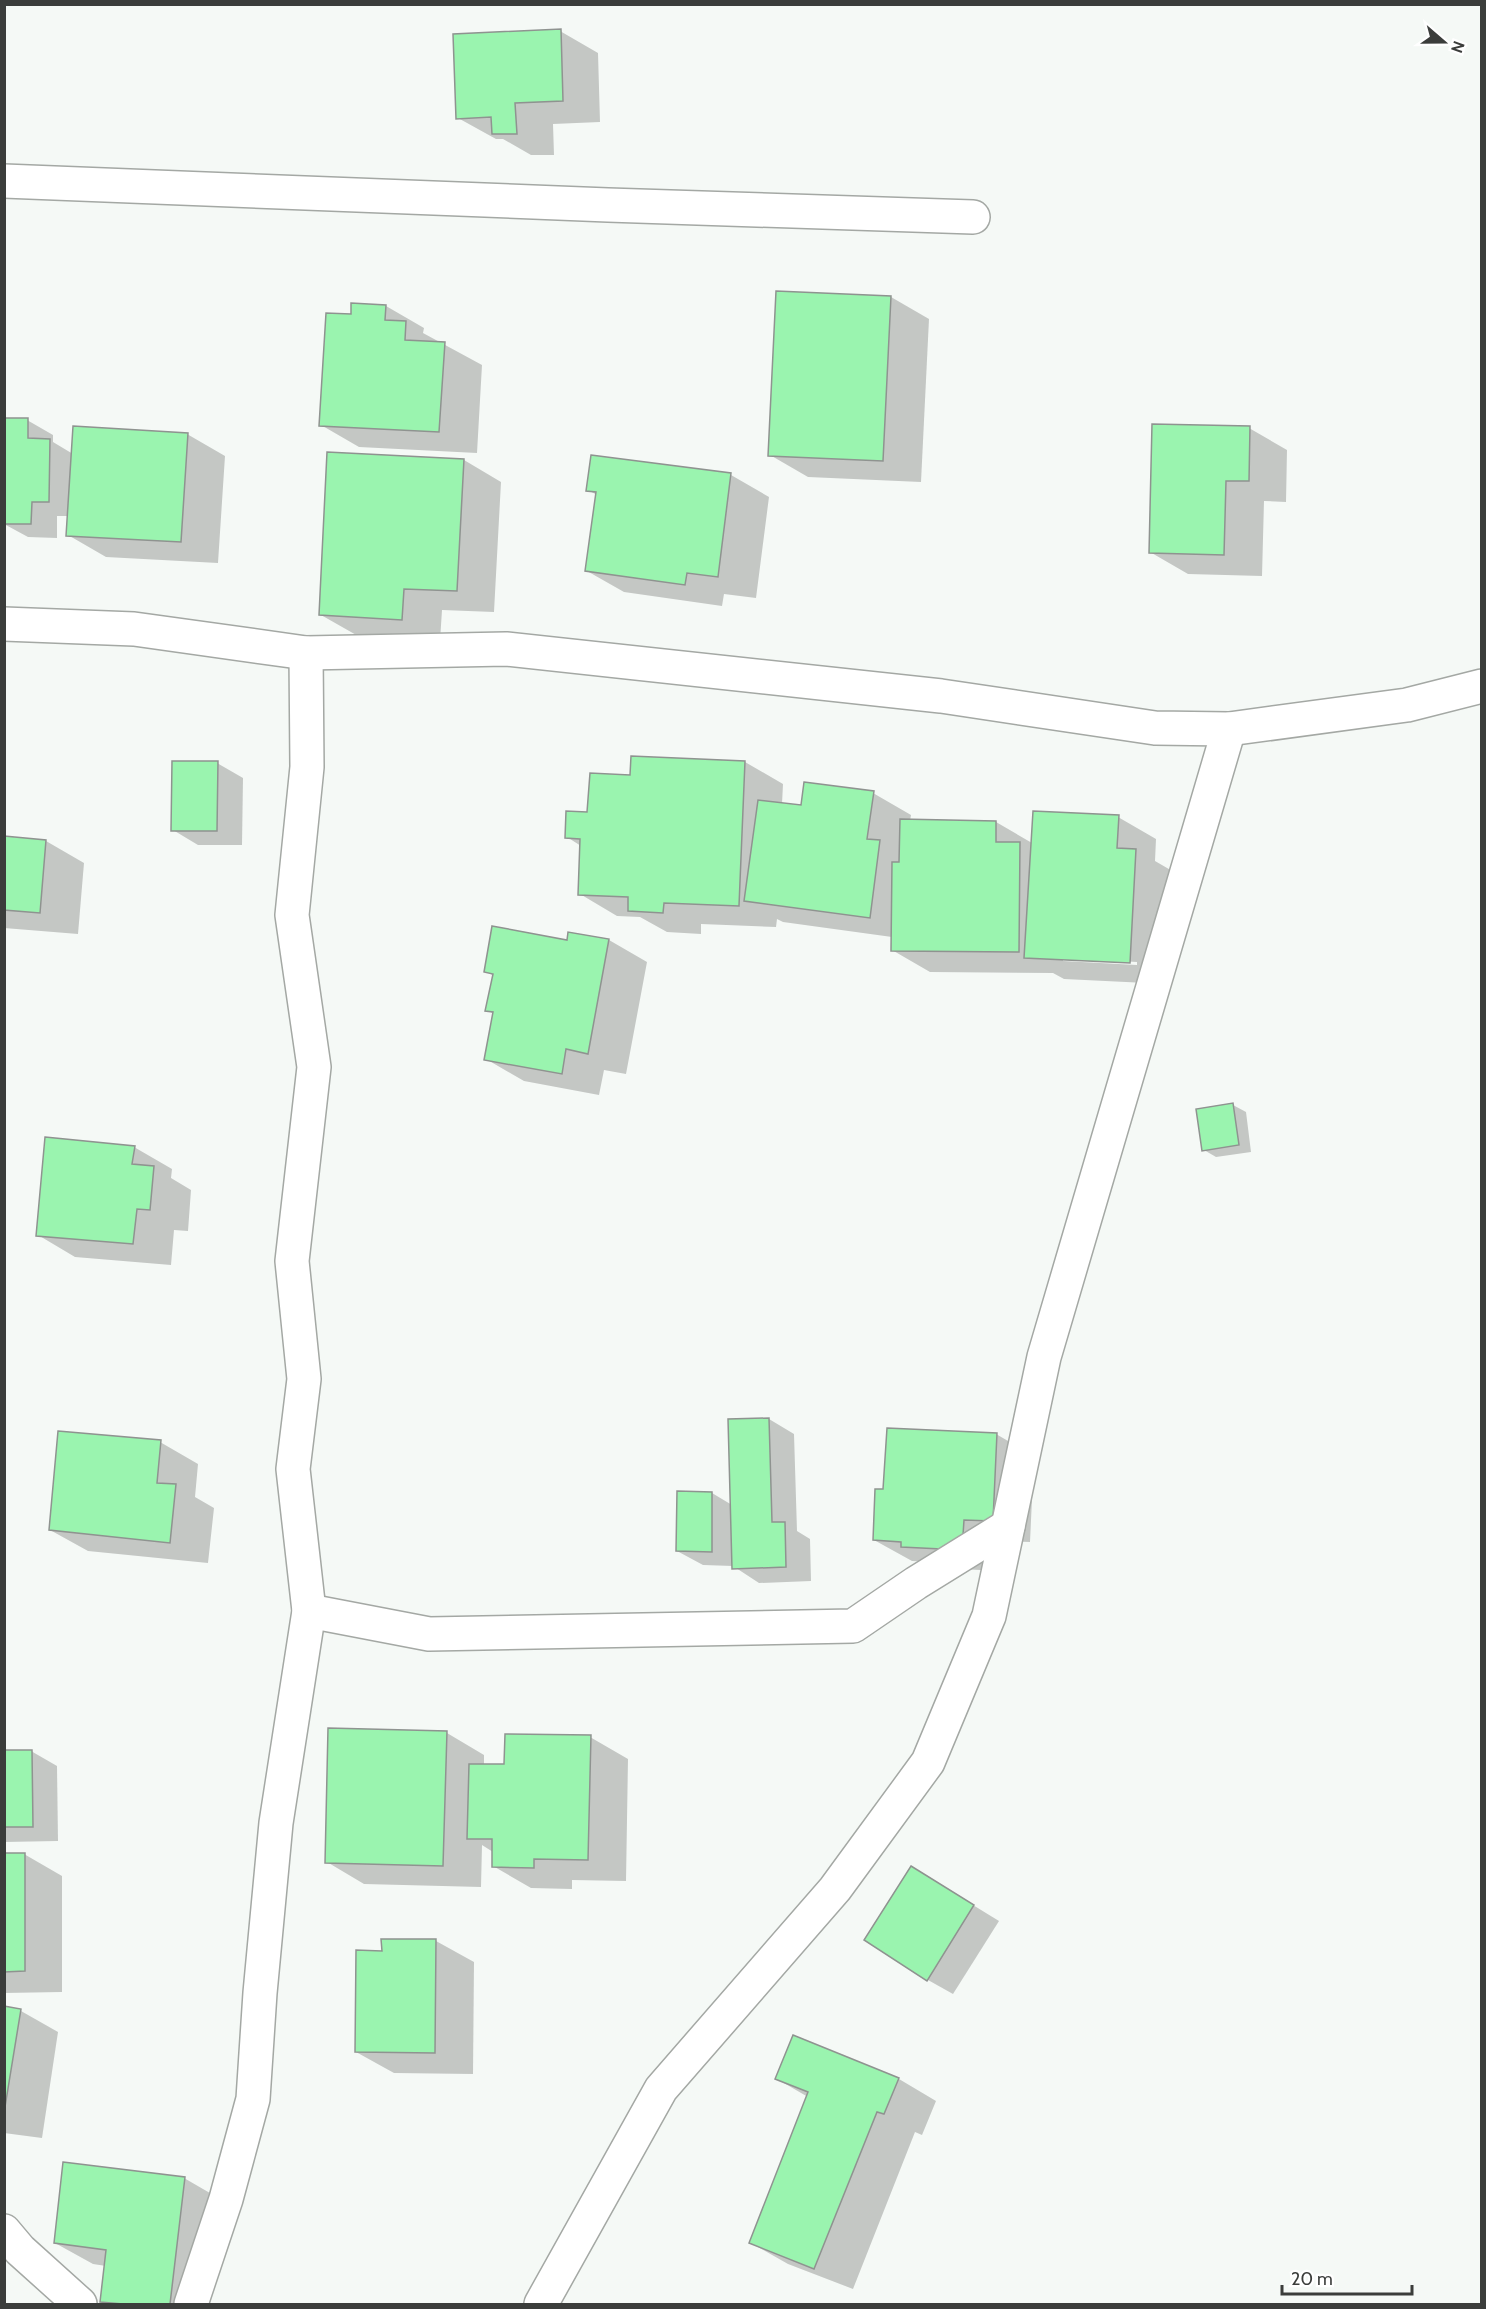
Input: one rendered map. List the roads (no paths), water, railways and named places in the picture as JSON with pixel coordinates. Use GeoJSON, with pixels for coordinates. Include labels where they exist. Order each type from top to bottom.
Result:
{"type":"FeatureCollection","features":[{"type":"Feature","properties":{"kind":"street"},"geometry":{"type":"LineString","coordinates":[[4,181],[973,217]]}},
{"type":"Feature","properties":{"kind":"street"},"geometry":{"type":"LineString","coordinates":[[4,624],[134,629],[306,652],[506,649],[941,696],[1155,728],[1229,729],[1407,705],[1482,686]]}},
{"type":"Feature","properties":{"kind":"street"},"geometry":{"type":"LineString","coordinates":[[191,2304],[226,2199],[253,2099],[276,1823],[309,1611],[293,1469],[304,1379],[292,1261],[314,1067],[292,915],[307,767],[306,652]]}},
{"type":"Feature","properties":{"kind":"street"},"geometry":{"type":"LineString","coordinates":[[541,2304],[661,2089],[835,1889],[928,1762],[989,1617],[1044,1357],[1229,729]]}},
{"type":"Feature","properties":{"kind":"street"},"geometry":{"type":"LineString","coordinates":[[309,1611],[429,1634],[853,1626],[916,1583],[1008,1526]]}},
{"type":"Feature","properties":{"kind":"street"},"geometry":{"type":"LineString","coordinates":[[4,2232],[20,2250],[80,2304]]}}]}
